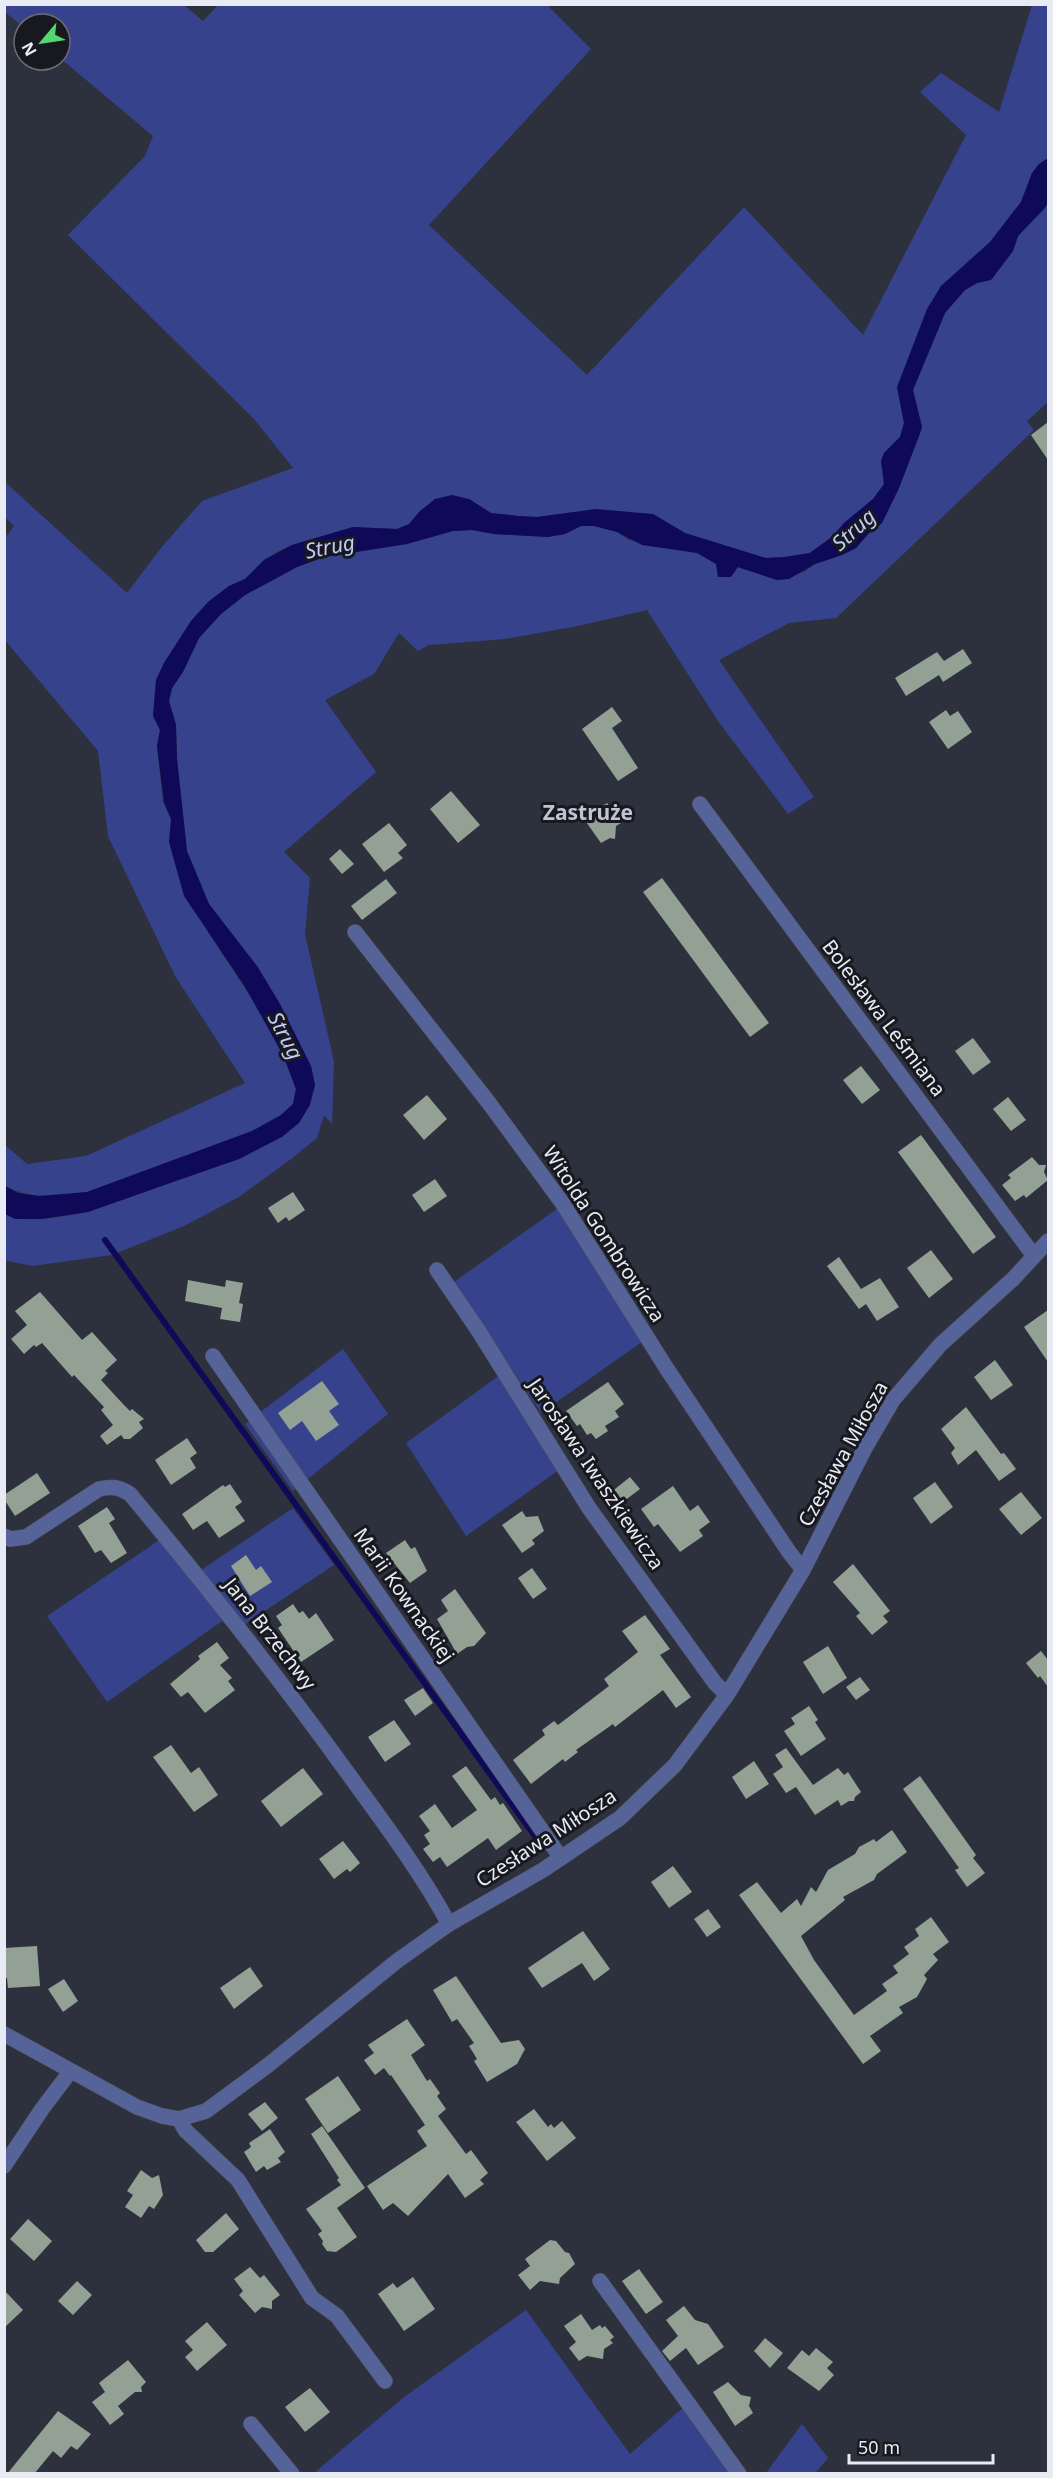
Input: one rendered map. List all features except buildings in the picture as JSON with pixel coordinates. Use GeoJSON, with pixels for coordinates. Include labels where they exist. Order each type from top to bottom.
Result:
{"type":"FeatureCollection","features":[{"type":"Feature","properties":{"kind":"street","name":"Bolesława Leśmiana"},"geometry":{"type":"LineString","coordinates":[[700,804],[1034,1256]]}},
{"type":"Feature","properties":{"kind":"street","name":"Witolda Gombrowicza"},"geometry":{"type":"LineString","coordinates":[[356,932],[489,1103],[563,1204],[667,1369],[803,1570]]}},
{"type":"Feature","properties":{"kind":"street","name":"Czesława Miłosza"},"geometry":{"type":"LineString","coordinates":[[179,2119],[206,2111],[223,2100],[396,1961],[449,1924],[561,1858],[620,1818],[675,1766],[727,1695],[803,1570],[865,1448],[893,1400],[940,1345],[1048,1240]]}},
{"type":"Feature","properties":{"kind":"street","name":"Jarosława Iwaszkiewicza"},"geometry":{"type":"LineString","coordinates":[[437,1270],[478,1330],[589,1508],[715,1683],[727,1695]]}},
{"type":"Feature","properties":{"kind":"street","name":"Marii Kownackiej"},"geometry":{"type":"LineString","coordinates":[[213,1356],[561,1858]]}},
{"type":"Feature","properties":{"kind":"street","name":"Jana Brzechwy"},"geometry":{"type":"LineString","coordinates":[[4,1536],[19,1539],[26,1537],[99,1489],[120,1488],[130,1494],[238,1625],[309,1719],[393,1835],[433,1894],[449,1924]]}},
{"type":"Feature","properties":{"kind":"street"},"geometry":{"type":"LineString","coordinates":[[4,2034],[137,2107],[179,2119],[184,2130],[238,2180],[312,2298],[337,2316],[385,2381]]}},
{"type":"Feature","properties":{"kind":"street"},"geometry":{"type":"LineString","coordinates":[[4,2166],[70,2072]]}},
{"type":"Feature","properties":{"kind":"street"},"geometry":{"type":"LineString","coordinates":[[600,2281],[739,2474]]}},
{"type":"Feature","properties":{"kind":"street"},"geometry":{"type":"LineString","coordinates":[[251,2424],[292,2474]]}},
{"type":"Feature","properties":{"kind":"shaded area"},"geometry":{"type":"Polygon","coordinates":[[[219,4],[547,5],[591,49],[429,225],[587,375],[744,207],[863,335],[966,135],[920,92],[941,73],[999,112],[1032,5],[1048,5],[1048,158],[1032,173],[1021,202],[990,242],[941,286],[897,387],[904,423],[900,437],[884,453],[881,461],[884,484],[873,499],[844,523],[834,536],[809,553],[766,558],[685,533],[653,514],[575,512],[537,517],[519,516],[491,513],[469,499],[420,511],[409,524],[397,529],[353,527],[292,545],[264,560],[245,579],[229,586],[208,602],[191,621],[156,680],[153,716],[160,730],[157,746],[163,802],[171,819],[171,836],[208,932],[260,1011],[283,1055],[296,1089],[293,1104],[281,1115],[252,1131],[87,1192],[55,1196],[35,1195],[5,1186],[5,1145],[27,1164],[86,1156],[245,1083],[175,976],[108,836],[98,751],[5,640],[5,538],[14,526],[5,517],[5,482],[127,593],[161,548],[202,501],[293,468],[255,420],[68,235],[145,156],[153,136],[72,68],[72,12],[12,12],[12,18],[5,12],[4,5],[184,5],[203,21],[219,4]]]}},
{"type":"Feature","properties":{"kind":"shaded area"},"geometry":{"type":"Polygon","coordinates":[[[1048,203],[1048,402],[1027,421],[1034,430],[836,618],[789,623],[719,660],[814,797],[788,814],[718,721],[647,610],[578,626],[505,639],[429,645],[418,651],[399,633],[374,674],[325,700],[376,772],[284,852],[310,878],[305,934],[334,1062],[332,1124],[324,1115],[317,1138],[291,1159],[239,1197],[184,1226],[112,1255],[32,1266],[4,1260],[4,1214],[35,1219],[88,1212],[239,1159],[259,1148],[315,1085],[311,1066],[280,1004],[257,966],[209,904],[187,851],[177,758],[176,725],[169,701],[172,688],[183,672],[199,638],[221,614],[245,595],[297,567],[324,557],[407,544],[453,531],[472,530],[494,534],[548,537],[565,534],[581,526],[594,526],[617,532],[629,540],[697,553],[734,573],[737,567],[777,580],[804,572],[815,564],[842,555],[856,548],[882,523],[899,488],[922,427],[913,390],[945,313],[965,290],[977,283],[992,279],[1013,251],[1018,236],[1048,203]]]}},
{"type":"Feature","properties":{"kind":"shaded area"},"geometry":{"type":"Polygon","coordinates":[[[561,1206],[646,1339],[541,1413],[454,1282],[561,1206]]]}},
{"type":"Feature","properties":{"kind":"shaded area"},"geometry":{"type":"Polygon","coordinates":[[[343,1349],[388,1414],[293,1491],[245,1424],[343,1349]]]}},
{"type":"Feature","properties":{"kind":"shaded area"},"geometry":{"type":"Polygon","coordinates":[[[500,1375],[559,1470],[466,1536],[406,1443],[500,1375]]]}},
{"type":"Feature","properties":{"kind":"shaded area"},"geometry":{"type":"Polygon","coordinates":[[[293,1508],[334,1565],[244,1625],[201,1570],[293,1508]]]}},
{"type":"Feature","properties":{"kind":"shaded area"},"geometry":{"type":"Polygon","coordinates":[[[161,1539],[225,1619],[107,1702],[47,1616],[161,1539]]]}},
{"type":"Feature","properties":{"kind":"shaded area"},"geometry":{"type":"Polygon","coordinates":[[[526,2310],[630,2454],[684,2407],[732,2474],[313,2474],[404,2397],[526,2310]]]}},
{"type":"Feature","properties":{"kind":"shaded area"},"geometry":{"type":"Polygon","coordinates":[[[802,2424],[828,2458],[815,2473],[766,2473],[802,2424]]]}},
{"type":"Feature","properties":{"kind":"water","name":"Strug"},"geometry":{"type":"Polygon","coordinates":[[[1048,158],[1048,203],[1045,208],[1018,236],[1013,251],[991,280],[977,283],[965,290],[945,313],[913,390],[922,427],[919,436],[899,488],[882,523],[856,548],[815,564],[789,579],[777,580],[738,567],[731,577],[718,577],[716,564],[697,553],[642,545],[617,532],[594,526],[581,526],[565,534],[548,537],[494,534],[472,530],[453,531],[407,544],[324,557],[297,567],[245,595],[221,614],[199,638],[183,672],[172,688],[169,701],[176,725],[177,759],[187,851],[209,904],[257,966],[280,1004],[311,1066],[315,1085],[310,1105],[299,1123],[282,1137],[239,1159],[88,1212],[41,1219],[15,1219],[5,1214],[5,1186],[18,1193],[39,1196],[87,1192],[252,1131],[281,1115],[293,1104],[296,1089],[283,1055],[244,985],[184,896],[169,842],[171,819],[164,802],[157,746],[160,730],[153,716],[156,680],[191,621],[208,602],[229,586],[245,579],[264,560],[292,545],[353,527],[397,529],[409,524],[435,499],[452,495],[469,499],[491,513],[519,516],[537,517],[596,509],[653,514],[685,533],[766,558],[810,553],[833,536],[844,523],[873,499],[884,484],[881,461],[884,453],[900,437],[904,423],[897,387],[927,309],[941,286],[990,242],[1021,202],[1032,173],[1048,158]]]}},
{"type":"Feature","properties":{"kind":"waterway"},"geometry":{"type":"LineString","coordinates":[[105,1240],[542,1846]]}},
{"type":"Feature","properties":{"kind":"district","name":"Zastruże"},"geometry":{"type":"Point","coordinates":[588,813]}}]}
